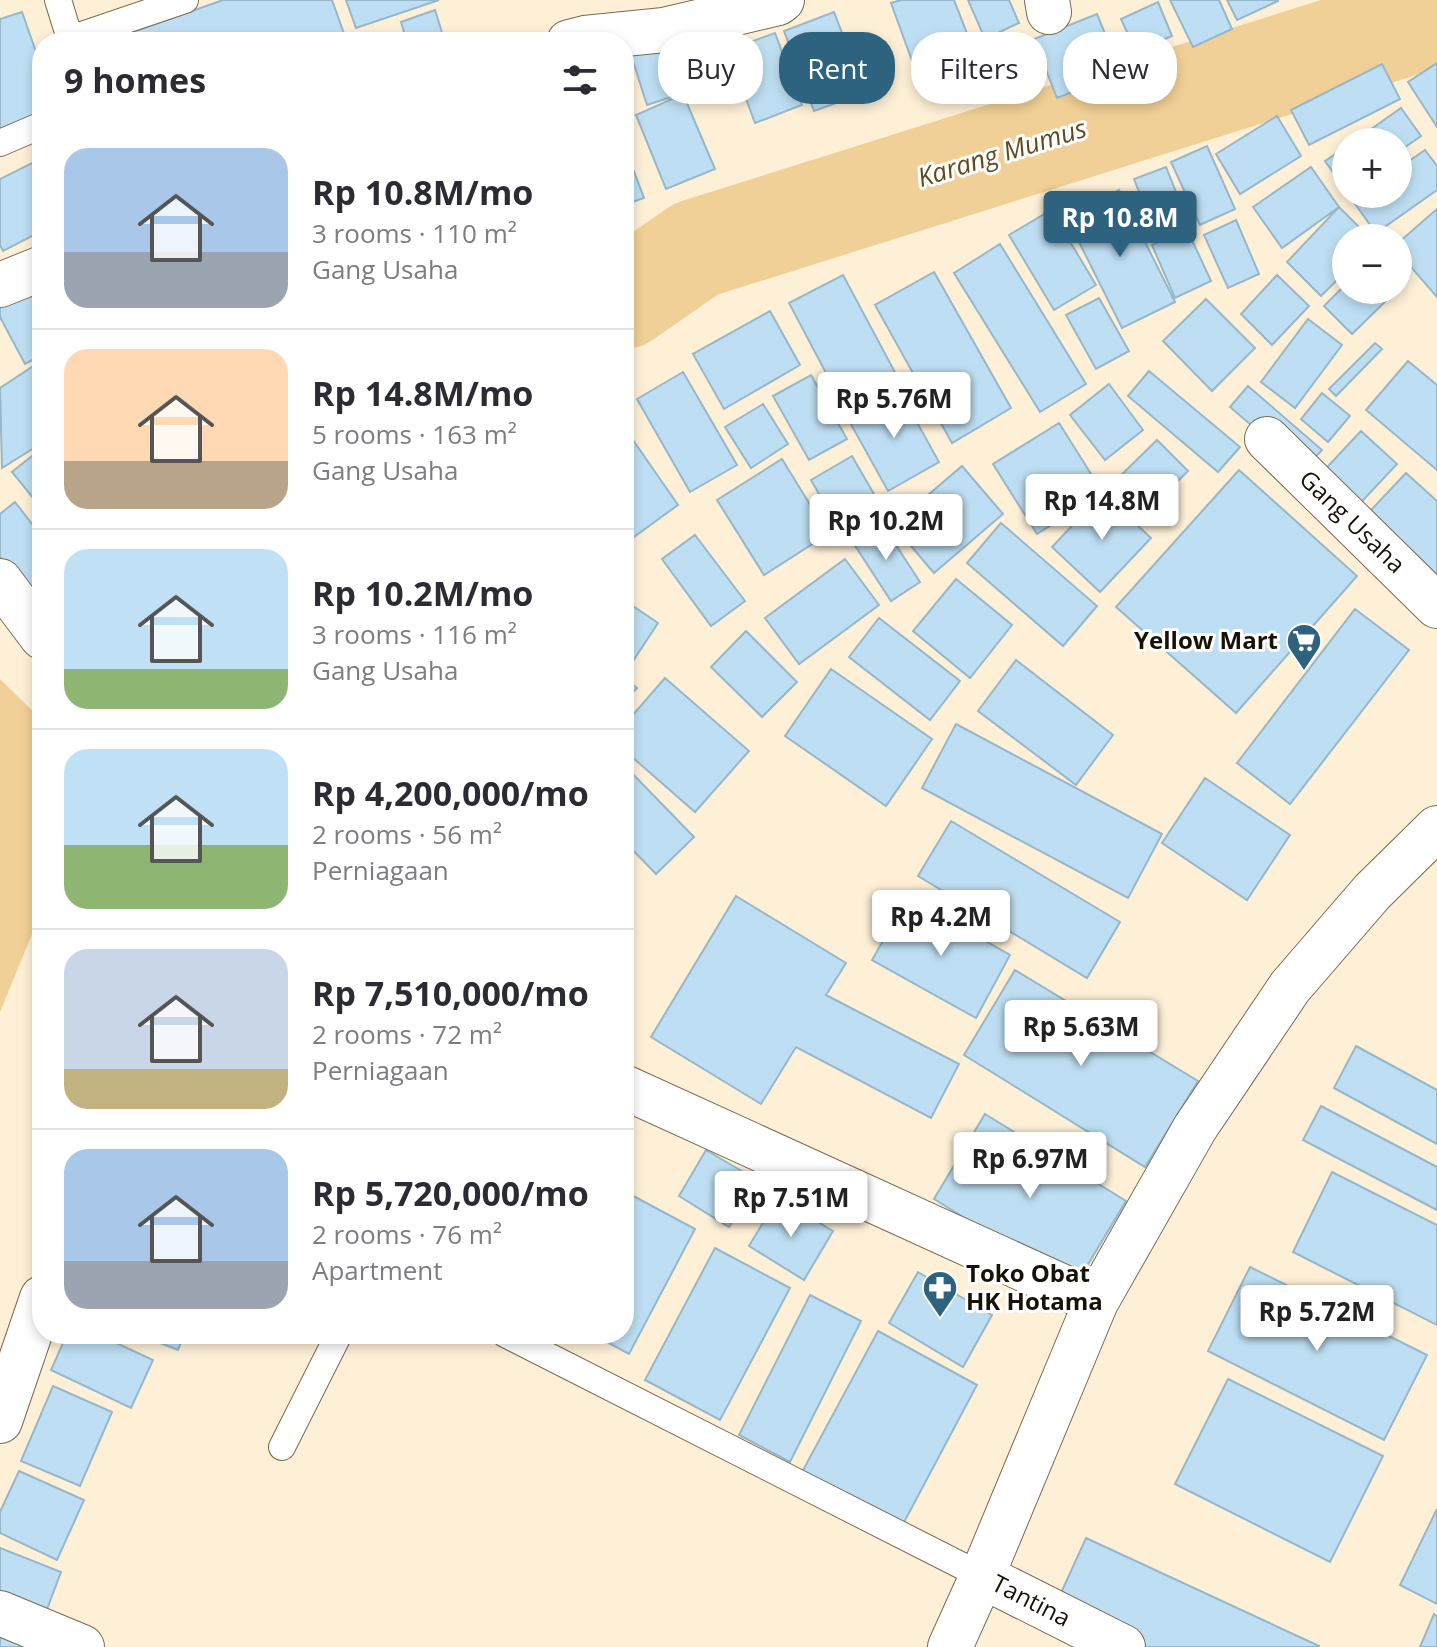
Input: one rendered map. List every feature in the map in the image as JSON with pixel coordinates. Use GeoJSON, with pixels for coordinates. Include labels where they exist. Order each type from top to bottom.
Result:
{"type":"FeatureCollection","features":[{"type":"Feature","properties":{"kind":"street"},"geometry":{"type":"LineString","coordinates":[[634,33],[664,30],[782,0]]}},
{"type":"Feature","properties":{"kind":"street"},"geometry":{"type":"LineString","coordinates":[[0,285],[32,272]]}},
{"type":"Feature","properties":{"kind":"street","name":"Gang Usaha"},"geometry":{"type":"LineString","coordinates":[[1267,439],[1437,606]]}},
{"type":"Feature","properties":{"kind":"street"},"geometry":{"type":"LineString","coordinates":[[0,581],[32,624]]}},
{"type":"Feature","properties":{"kind":"street"},"geometry":{"type":"LineString","coordinates":[[950,1647],[1096,1302],[1195,1128],[1290,987],[1372,892],[1437,828]]}},
{"type":"Feature","properties":{"kind":"street"},"geometry":{"type":"LineString","coordinates":[[634,1092],[1096,1302]]}},
{"type":"Feature","properties":{"kind":"street"},"geometry":{"type":"LineString","coordinates":[[0,1421],[32,1327]]}},
{"type":"Feature","properties":{"kind":"street","name":"Tantina"},"geometry":{"type":"LineString","coordinates":[[982,1576],[1123,1647]]}},
{"type":"Feature","properties":{"kind":"street"},"geometry":{"type":"LineString","coordinates":[[0,1613],[82,1647]]}},
{"type":"Feature","properties":{"kind":"lane"},"geometry":{"type":"LineString","coordinates":[[58,0],[68,32]]}},
{"type":"Feature","properties":{"kind":"lane"},"geometry":{"type":"LineString","coordinates":[[93,32],[185,0]]}},
{"type":"Feature","properties":{"kind":"lane"},"geometry":{"type":"LineString","coordinates":[[0,143],[32,129]]}},
{"type":"Feature","properties":{"kind":"lane"},"geometry":{"type":"LineString","coordinates":[[282,1447],[334,1344]]}},
{"type":"Feature","properties":{"kind":"lane"},"geometry":{"type":"LineString","coordinates":[[525,1344],[982,1576]]}},
{"type":"Feature","properties":{"kind":"shaded area"},"geometry":{"type":"Polygon","coordinates":[[[0,679],[32,710],[32,934],[0,1012],[0,679]]]}},
{"type":"Feature","properties":{"kind":"building"},"geometry":{"type":"Polygon","coordinates":[[[223,0],[332,0],[343,32],[132,32],[223,0]]]}},
{"type":"Feature","properties":{"kind":"building"},"geometry":{"type":"Polygon","coordinates":[[[346,0],[439,0],[356,28],[346,0]]]}},
{"type":"Feature","properties":{"kind":"building"},"geometry":{"type":"Polygon","coordinates":[[[901,0],[954,0],[966,32],[911,32],[911,58],[891,3],[901,0]]]}},
{"type":"Feature","properties":{"kind":"building"},"geometry":{"type":"Polygon","coordinates":[[[968,0],[1009,0],[1019,23],[1000,32],[982,32],[968,0]]]}},
{"type":"Feature","properties":{"kind":"building"},"geometry":{"type":"Polygon","coordinates":[[[1170,0],[1219,0],[1232,29],[1193,47],[1170,0]]]}},
{"type":"Feature","properties":{"kind":"building"},"geometry":{"type":"Polygon","coordinates":[[[1227,0],[1278,0],[1278,1],[1237,20],[1227,0]]]}},
{"type":"Feature","properties":{"kind":"building"},"geometry":{"type":"Polygon","coordinates":[[[1158,2],[1170,32],[1127,32],[1121,19],[1158,2]]]}},
{"type":"Feature","properties":{"kind":"building"},"geometry":{"type":"Polygon","coordinates":[[[435,10],[442,32],[404,32],[401,22],[435,10]]]}},
{"type":"Feature","properties":{"kind":"building"},"geometry":{"type":"Polygon","coordinates":[[[22,12],[32,40],[32,123],[0,134],[0,19],[22,12]]]}},
{"type":"Feature","properties":{"kind":"building"},"geometry":{"type":"Polygon","coordinates":[[[834,12],[842,32],[784,32],[834,12]]]}},
{"type":"Feature","properties":{"kind":"building"},"geometry":{"type":"Polygon","coordinates":[[[1097,14],[1104,32],[1063,32],[1063,96],[1057,98],[1047,72],[1047,34],[1097,14]]]}},
{"type":"Feature","properties":{"kind":"building"},"geometry":{"type":"Polygon","coordinates":[[[775,33],[779,44],[779,104],[802,105],[755,123],[748,104],[763,104],[763,37],[775,33]]]}},
{"type":"Feature","properties":{"kind":"building"},"geometry":{"type":"Polygon","coordinates":[[[658,46],[658,101],[647,105],[634,64],[634,54],[658,46]]]}},
{"type":"Feature","properties":{"kind":"building"},"geometry":{"type":"Polygon","coordinates":[[[1437,63],[1437,127],[1408,82],[1437,63]]]}},
{"type":"Feature","properties":{"kind":"building"},"geometry":{"type":"Polygon","coordinates":[[[1382,64],[1400,99],[1343,128],[1332,128],[1332,133],[1309,145],[1291,110],[1382,64]]]}},
{"type":"Feature","properties":{"kind":"building"},"geometry":{"type":"Polygon","coordinates":[[[661,104],[687,104],[715,169],[666,189],[636,115],[661,104]]]}},
{"type":"Feature","properties":{"kind":"building"},"geometry":{"type":"Polygon","coordinates":[[[811,104],[834,104],[814,111],[811,104]]]}},
{"type":"Feature","properties":{"kind":"building"},"geometry":{"type":"Polygon","coordinates":[[[1401,108],[1421,136],[1412,142],[1412,128],[1373,128],[1401,108]]]}},
{"type":"Feature","properties":{"kind":"building"},"geometry":{"type":"Polygon","coordinates":[[[1277,116],[1301,156],[1240,194],[1216,154],[1277,116]]]}},
{"type":"Feature","properties":{"kind":"building"},"geometry":{"type":"Polygon","coordinates":[[[1207,146],[1235,209],[1200,225],[1171,162],[1207,146]]]}},
{"type":"Feature","properties":{"kind":"building"},"geometry":{"type":"Polygon","coordinates":[[[1425,150],[1437,166],[1437,190],[1412,208],[1412,159],[1425,150]]]}},
{"type":"Feature","properties":{"kind":"building"},"geometry":{"type":"Polygon","coordinates":[[[1332,156],[1332,171],[1325,161],[1332,156]]]}},
{"type":"Feature","properties":{"kind":"building"},"geometry":{"type":"Polygon","coordinates":[[[32,163],[32,236],[3,251],[0,245],[0,179],[32,163]]]}},
{"type":"Feature","properties":{"kind":"building"},"geometry":{"type":"Polygon","coordinates":[[[1166,167],[1184,212],[1152,225],[1134,179],[1166,167]]]}},
{"type":"Feature","properties":{"kind":"building"},"geometry":{"type":"Polygon","coordinates":[[[1311,167],[1332,197],[1332,208],[1338,208],[1282,248],[1253,207],[1311,167]]]}},
{"type":"Feature","properties":{"kind":"building"},"geometry":{"type":"Polygon","coordinates":[[[634,172],[644,198],[634,202],[634,172]]]}},
{"type":"Feature","properties":{"kind":"building"},"geometry":{"type":"Polygon","coordinates":[[[1119,190],[1175,302],[1122,328],[1066,216],[1119,190]]]}},
{"type":"Feature","properties":{"kind":"building"},"geometry":{"type":"Polygon","coordinates":[[[1338,208],[1356,224],[1332,224],[1332,285],[1321,296],[1287,262],[1338,208]]]}},
{"type":"Feature","properties":{"kind":"building"},"geometry":{"type":"Polygon","coordinates":[[[1358,208],[1411,208],[1389,224],[1370,224],[1358,208]]]}},
{"type":"Feature","properties":{"kind":"building"},"geometry":{"type":"Polygon","coordinates":[[[1437,209],[1437,297],[1412,268],[1412,231],[1437,209]]]}},
{"type":"Feature","properties":{"kind":"building"},"geometry":{"type":"Polygon","coordinates":[[[1051,210],[1096,285],[1054,310],[1009,235],[1051,210]]]}},
{"type":"Feature","properties":{"kind":"building"},"geometry":{"type":"Polygon","coordinates":[[[1236,220],[1259,274],[1228,288],[1204,235],[1236,220]]]}},
{"type":"Feature","properties":{"kind":"building"},"geometry":{"type":"Polygon","coordinates":[[[1187,229],[1211,281],[1175,298],[1152,245],[1187,229]]]}},
{"type":"Feature","properties":{"kind":"building"},"geometry":{"type":"Polygon","coordinates":[[[1000,244],[1086,384],[1040,412],[954,273],[1000,244]]]}},
{"type":"Feature","properties":{"kind":"building"},"geometry":{"type":"Polygon","coordinates":[[[934,272],[1011,408],[952,443],[875,305],[934,272]]]}},
{"type":"Feature","properties":{"kind":"building"},"geometry":{"type":"Polygon","coordinates":[[[843,275],[898,378],[844,407],[789,303],[843,275]]]}},
{"type":"Feature","properties":{"kind":"building"},"geometry":{"type":"Polygon","coordinates":[[[1277,275],[1309,306],[1272,345],[1241,314],[1277,275]]]}},
{"type":"Feature","properties":{"kind":"building"},"geometry":{"type":"Polygon","coordinates":[[[26,285],[32,297],[32,360],[25,364],[0,317],[0,299],[26,285]]]}},
{"type":"Feature","properties":{"kind":"building"},"geometry":{"type":"Polygon","coordinates":[[[1099,298],[1129,351],[1096,369],[1066,315],[1099,298]]]}},
{"type":"Feature","properties":{"kind":"building"},"geometry":{"type":"Polygon","coordinates":[[[1332,298],[1332,304],[1383,304],[1352,334],[1324,306],[1332,298]]]}},
{"type":"Feature","properties":{"kind":"building"},"geometry":{"type":"Polygon","coordinates":[[[1206,299],[1255,348],[1212,391],[1163,341],[1206,299]]]}},
{"type":"Feature","properties":{"kind":"building"},"geometry":{"type":"Polygon","coordinates":[[[770,311],[800,365],[724,409],[693,354],[770,311]]]}},
{"type":"Feature","properties":{"kind":"building"},"geometry":{"type":"Polygon","coordinates":[[[1308,319],[1342,345],[1295,408],[1261,382],[1308,319]]]}},
{"type":"Feature","properties":{"kind":"building"},"geometry":{"type":"Polygon","coordinates":[[[1375,343],[1382,349],[1336,396],[1329,389],[1375,343]]]}},
{"type":"Feature","properties":{"kind":"building"},"geometry":{"type":"Polygon","coordinates":[[[1408,361],[1437,385],[1437,470],[1366,410],[1408,361]]]}},
{"type":"Feature","properties":{"kind":"building"},"geometry":{"type":"Polygon","coordinates":[[[32,367],[32,449],[2,468],[0,388],[32,367]]]}},
{"type":"Feature","properties":{"kind":"building"},"geometry":{"type":"Polygon","coordinates":[[[1149,371],[1240,447],[1218,472],[1128,396],[1149,371]]]}},
{"type":"Feature","properties":{"kind":"building"},"geometry":{"type":"Polygon","coordinates":[[[683,372],[737,465],[690,492],[637,399],[683,372]]]}},
{"type":"Feature","properties":{"kind":"building"},"geometry":{"type":"Polygon","coordinates":[[[811,375],[847,439],[809,460],[773,396],[811,375]]]}},
{"type":"Feature","properties":{"kind":"building"},"geometry":{"type":"Polygon","coordinates":[[[1109,384],[1143,430],[1105,460],[1070,415],[1109,384]]]}},
{"type":"Feature","properties":{"kind":"building"},"geometry":{"type":"Polygon","coordinates":[[[1248,386],[1322,450],[1303,470],[1230,407],[1248,386]]]}},
{"type":"Feature","properties":{"kind":"building"},"geometry":{"type":"Polygon","coordinates":[[[899,390],[939,462],[888,491],[848,419],[899,390]]]}},
{"type":"Feature","properties":{"kind":"building"},"geometry":{"type":"Polygon","coordinates":[[[1322,393],[1350,416],[1328,442],[1301,419],[1322,393]]]}},
{"type":"Feature","properties":{"kind":"building"},"geometry":{"type":"Polygon","coordinates":[[[763,404],[788,444],[751,468],[725,427],[763,404]]]}},
{"type":"Feature","properties":{"kind":"building"},"geometry":{"type":"Polygon","coordinates":[[[1059,423],[1103,493],[1037,534],[993,464],[1059,423]]]}},
{"type":"Feature","properties":{"kind":"building"},"geometry":{"type":"Polygon","coordinates":[[[1361,431],[1397,464],[1351,513],[1316,479],[1361,431]]]}},
{"type":"Feature","properties":{"kind":"building"},"geometry":{"type":"Polygon","coordinates":[[[1157,440],[1188,471],[1144,515],[1112,484],[1157,440]]]}},
{"type":"Feature","properties":{"kind":"building"},"geometry":{"type":"Polygon","coordinates":[[[634,441],[678,505],[634,537],[634,441]]]}},
{"type":"Feature","properties":{"kind":"building"},"geometry":{"type":"Polygon","coordinates":[[[32,456],[32,497],[12,472],[32,456]]]}},
{"type":"Feature","properties":{"kind":"building"},"geometry":{"type":"Polygon","coordinates":[[[852,456],[875,496],[834,520],[811,480],[852,456]]]}},
{"type":"Feature","properties":{"kind":"building"},"geometry":{"type":"Polygon","coordinates":[[[782,459],[828,534],[764,575],[717,500],[782,459]]]}},
{"type":"Feature","properties":{"kind":"building"},"geometry":{"type":"Polygon","coordinates":[[[962,466],[1003,514],[934,573],[893,525],[962,466]]]}},
{"type":"Feature","properties":{"kind":"building"},"geometry":{"type":"Polygon","coordinates":[[[1239,470],[1357,576],[1236,713],[1116,607],[1239,470]]]}},
{"type":"Feature","properties":{"kind":"building"},"geometry":{"type":"Polygon","coordinates":[[[1406,473],[1437,501],[1437,585],[1356,526],[1406,473]]]}},
{"type":"Feature","properties":{"kind":"building"},"geometry":{"type":"Polygon","coordinates":[[[1103,493],[1151,538],[1100,592],[1052,547],[1103,493]]]}},
{"type":"Feature","properties":{"kind":"building"},"geometry":{"type":"Polygon","coordinates":[[[15,502],[32,524],[32,597],[0,557],[0,514],[15,502]]]}},
{"type":"Feature","properties":{"kind":"building"},"geometry":{"type":"Polygon","coordinates":[[[881,522],[920,582],[891,601],[852,541],[881,522]]]}},
{"type":"Feature","properties":{"kind":"building"},"geometry":{"type":"Polygon","coordinates":[[[1001,523],[1097,606],[1063,646],[967,563],[1001,523]]]}},
{"type":"Feature","properties":{"kind":"building"},"geometry":{"type":"Polygon","coordinates":[[[695,535],[745,601],[711,626],[662,559],[695,535]]]}},
{"type":"Feature","properties":{"kind":"building"},"geometry":{"type":"Polygon","coordinates":[[[845,559],[879,605],[799,664],[765,618],[845,559]]]}},
{"type":"Feature","properties":{"kind":"building"},"geometry":{"type":"Polygon","coordinates":[[[956,579],[1012,625],[970,678],[913,631],[956,579]]]}},
{"type":"Feature","properties":{"kind":"building"},"geometry":{"type":"Polygon","coordinates":[[[634,607],[658,623],[634,659],[634,607]]]}},
{"type":"Feature","properties":{"kind":"building"},"geometry":{"type":"Polygon","coordinates":[[[1355,609],[1409,650],[1290,804],[1237,763],[1355,609]]]}},
{"type":"Feature","properties":{"kind":"building"},"geometry":{"type":"Polygon","coordinates":[[[879,618],[960,681],[930,720],[849,657],[879,618]]]}},
{"type":"Feature","properties":{"kind":"building"},"geometry":{"type":"Polygon","coordinates":[[[746,631],[797,682],[762,717],[711,667],[746,631]]]}},
{"type":"Feature","properties":{"kind":"building"},"geometry":{"type":"Polygon","coordinates":[[[1016,660],[1113,735],[1076,785],[978,711],[1016,660]]]}},
{"type":"Feature","properties":{"kind":"building"},"geometry":{"type":"Polygon","coordinates":[[[831,669],[932,739],[886,806],[785,736],[831,669]]]}},
{"type":"Feature","properties":{"kind":"building"},"geometry":{"type":"Polygon","coordinates":[[[665,678],[749,751],[695,812],[634,759],[634,714],[665,678]]]}},
{"type":"Feature","properties":{"kind":"building"},"geometry":{"type":"Polygon","coordinates":[[[956,724],[1162,834],[1128,898],[922,788],[956,724]]]}},
{"type":"Feature","properties":{"kind":"building"},"geometry":{"type":"Polygon","coordinates":[[[634,775],[694,837],[656,874],[634,851],[634,775]]]}},
{"type":"Feature","properties":{"kind":"building"},"geometry":{"type":"Polygon","coordinates":[[[1205,778],[1290,835],[1247,900],[1162,843],[1205,778]]]}},
{"type":"Feature","properties":{"kind":"building"},"geometry":{"type":"Polygon","coordinates":[[[951,821],[1120,922],[1087,978],[918,876],[951,821]]]}},
{"type":"Feature","properties":{"kind":"building"},"geometry":{"type":"Polygon","coordinates":[[[736,896],[846,963],[826,995],[959,1064],[931,1118],[796,1047],[761,1104],[651,1037],[736,896]]]}},
{"type":"Feature","properties":{"kind":"building"},"geometry":{"type":"Polygon","coordinates":[[[908,897],[1010,955],[976,1018],[872,960],[908,897]]]}},
{"type":"Feature","properties":{"kind":"building"},"geometry":{"type":"Polygon","coordinates":[[[1015,970],[1198,1081],[1145,1167],[964,1055],[1015,970]]]}},
{"type":"Feature","properties":{"kind":"building"},"geometry":{"type":"Polygon","coordinates":[[[1356,1046],[1437,1090],[1437,1144],[1334,1088],[1356,1046]]]}},
{"type":"Feature","properties":{"kind":"building"},"geometry":{"type":"Polygon","coordinates":[[[1321,1106],[1437,1167],[1437,1210],[1303,1140],[1321,1106]]]}},
{"type":"Feature","properties":{"kind":"building"},"geometry":{"type":"Polygon","coordinates":[[[985,1114],[1126,1201],[1075,1286],[934,1199],[985,1114]]]}},
{"type":"Feature","properties":{"kind":"building"},"geometry":{"type":"Polygon","coordinates":[[[706,1150],[757,1180],[729,1227],[679,1196],[706,1150]]]}},
{"type":"Feature","properties":{"kind":"building"},"geometry":{"type":"Polygon","coordinates":[[[1332,1172],[1437,1225],[1437,1325],[1293,1252],[1332,1172]]]}},
{"type":"Feature","properties":{"kind":"building"},"geometry":{"type":"Polygon","coordinates":[[[634,1196],[695,1229],[629,1354],[610,1344],[634,1344],[634,1196]]]}},
{"type":"Feature","properties":{"kind":"building"},"geometry":{"type":"Polygon","coordinates":[[[778,1198],[833,1231],[804,1280],[749,1246],[778,1198]]]}},
{"type":"Feature","properties":{"kind":"building"},"geometry":{"type":"Polygon","coordinates":[[[715,1248],[790,1288],[720,1420],[645,1380],[715,1248]]]}},
{"type":"Feature","properties":{"kind":"building"},"geometry":{"type":"Polygon","coordinates":[[[1250,1267],[1427,1355],[1384,1440],[1208,1351],[1250,1267]]]}},
{"type":"Feature","properties":{"kind":"building","name":"Toko Obat HK Hotama"},"geometry":{"type":"Polygon","coordinates":[[[918,1272],[992,1315],[963,1367],[889,1323],[918,1272]]]}},
{"type":"Feature","properties":{"kind":"building"},"geometry":{"type":"Polygon","coordinates":[[[810,1295],[861,1321],[790,1462],[739,1435],[810,1295]]]}},
{"type":"Feature","properties":{"kind":"building"},"geometry":{"type":"Polygon","coordinates":[[[878,1331],[977,1385],[902,1526],[802,1472],[878,1331]]]}},
{"type":"Feature","properties":{"kind":"building"},"geometry":{"type":"Polygon","coordinates":[[[63,1344],[119,1344],[153,1360],[131,1408],[51,1370],[63,1344]]]}},
{"type":"Feature","properties":{"kind":"building"},"geometry":{"type":"Polygon","coordinates":[[[163,1344],[180,1344],[178,1350],[163,1344]]]}},
{"type":"Feature","properties":{"kind":"building"},"geometry":{"type":"Polygon","coordinates":[[[1228,1379],[1383,1456],[1330,1562],[1175,1484],[1228,1379]]]}},
{"type":"Feature","properties":{"kind":"building"},"geometry":{"type":"Polygon","coordinates":[[[53,1386],[112,1412],[80,1486],[21,1461],[53,1386]]]}},
{"type":"Feature","properties":{"kind":"building"},"geometry":{"type":"Polygon","coordinates":[[[19,1471],[84,1500],[57,1560],[0,1533],[0,1512],[19,1471]]]}},
{"type":"Feature","properties":{"kind":"building"},"geometry":{"type":"Polygon","coordinates":[[[1437,1509],[1437,1604],[1400,1585],[1437,1509]]]}},
{"type":"Feature","properties":{"kind":"building"},"geometry":{"type":"Polygon","coordinates":[[[1086,1538],[1319,1647],[1144,1647],[1055,1606],[1086,1538]]]}},
{"type":"Feature","properties":{"kind":"building"},"geometry":{"type":"Polygon","coordinates":[[[0,1548],[61,1572],[44,1617],[0,1599],[0,1548]]]}},
{"type":"Feature","properties":{"kind":"building"},"geometry":{"type":"Polygon","coordinates":[[[1434,1614],[1437,1616],[1437,1647],[1420,1647],[1434,1614]]]}},
{"type":"Feature","properties":{"kind":"building"},"geometry":{"type":"Polygon","coordinates":[[[0,1625],[40,1647],[0,1647],[0,1625]]]}},
{"type":"Feature","properties":{"kind":"waterway","name":"Karang Mumus"},"geometry":{"type":"LineString","coordinates":[[634,292],[696,249],[1437,16]]}},
{"type":"Feature","properties":{"kind":"place","name":"Yellow Mart"},"geometry":{"type":"Point","coordinates":[1304,672]}},
{"type":"Feature","properties":{"kind":"place","name":"Toko Obat HK Hotama"},"geometry":{"type":"Point","coordinates":[940,1319]}}]}
